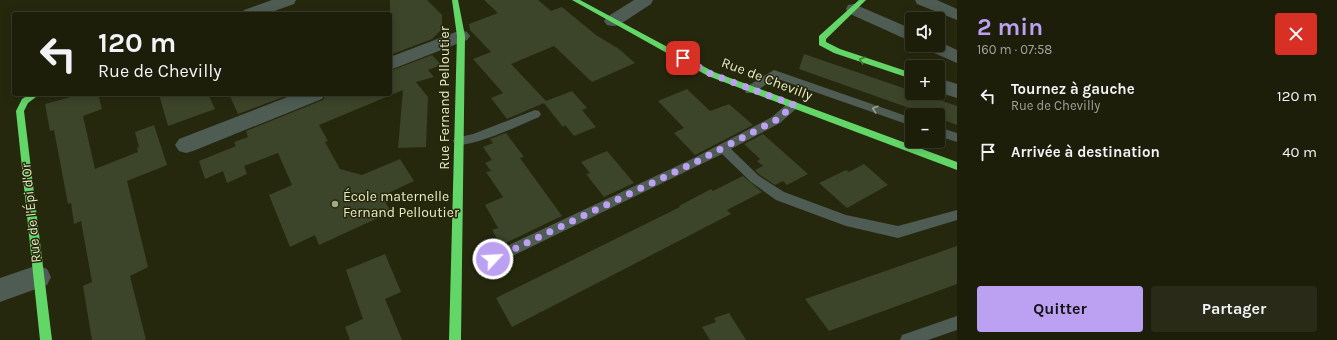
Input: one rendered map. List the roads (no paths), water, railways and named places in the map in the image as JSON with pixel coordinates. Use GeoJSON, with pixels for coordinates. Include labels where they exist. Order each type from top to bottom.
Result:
{"type":"FeatureCollection","features":[{"type":"Feature","properties":{"kind":"street"},"geometry":{"type":"LineString","coordinates":[[255,12],[288,0]]}},
{"type":"Feature","properties":{"kind":"street","name":"Rue Fernand Pelloutier"},"geometry":{"type":"LineString","coordinates":[[455,0],[461,36],[455,340]]}},
{"type":"Feature","properties":{"kind":"street","name":"Rue de Chevilly"},"geometry":{"type":"LineString","coordinates":[[575,0],[711,74],[750,90],[957,166]]}},
{"type":"Feature","properties":{"kind":"street"},"geometry":{"type":"LineString","coordinates":[[613,21],[645,0]]}},
{"type":"Feature","properties":{"kind":"street"},"geometry":{"type":"LineString","coordinates":[[923,0],[957,15]]}},
{"type":"Feature","properties":{"kind":"street"},"geometry":{"type":"LineString","coordinates":[[905,32],[858,5],[822,38],[822,43],[836,51],[905,74]]}},
{"type":"Feature","properties":{"kind":"street"},"geometry":{"type":"LineString","coordinates":[[392,63],[461,36]]}},
{"type":"Feature","properties":{"kind":"street"},"geometry":{"type":"LineString","coordinates":[[945,51],[957,57]]}},
{"type":"Feature","properties":{"kind":"street"},"geometry":{"type":"LineString","coordinates":[[945,88],[957,92]]}},
{"type":"Feature","properties":{"kind":"street","name":"Rue de l'Épi d'Or"},"geometry":{"type":"LineString","coordinates":[[33,96],[24,101],[20,111],[46,340]]}},
{"type":"Feature","properties":{"kind":"street"},"geometry":{"type":"LineString","coordinates":[[186,145],[310,96]]}},
{"type":"Feature","properties":{"kind":"street"},"geometry":{"type":"LineString","coordinates":[[0,290],[38,277]]}},
{"type":"Feature","properties":{"kind":"lane"},"geometry":{"type":"LineString","coordinates":[[750,90],[774,74],[905,120]]}},
{"type":"Feature","properties":{"kind":"lane"},"geometry":{"type":"LineString","coordinates":[[493,259],[723,148],[776,120],[794,105]]}},
{"type":"Feature","properties":{"kind":"lane"},"geometry":{"type":"LineString","coordinates":[[459,141],[475,138],[535,114]]}},
{"type":"Feature","properties":{"kind":"lane"},"geometry":{"type":"LineString","coordinates":[[945,134],[957,138]]}},
{"type":"Feature","properties":{"kind":"lane"},"geometry":{"type":"LineString","coordinates":[[723,148],[755,179],[780,196],[846,220],[898,232],[957,215]]}},
{"type":"Feature","properties":{"kind":"lane"},"geometry":{"type":"LineString","coordinates":[[907,340],[957,323]]}},
{"type":"Feature","properties":{"kind":"place","name":"École maternelle Fernand Pelloutier"},"geometry":{"type":"Point","coordinates":[335,204]}}]}
